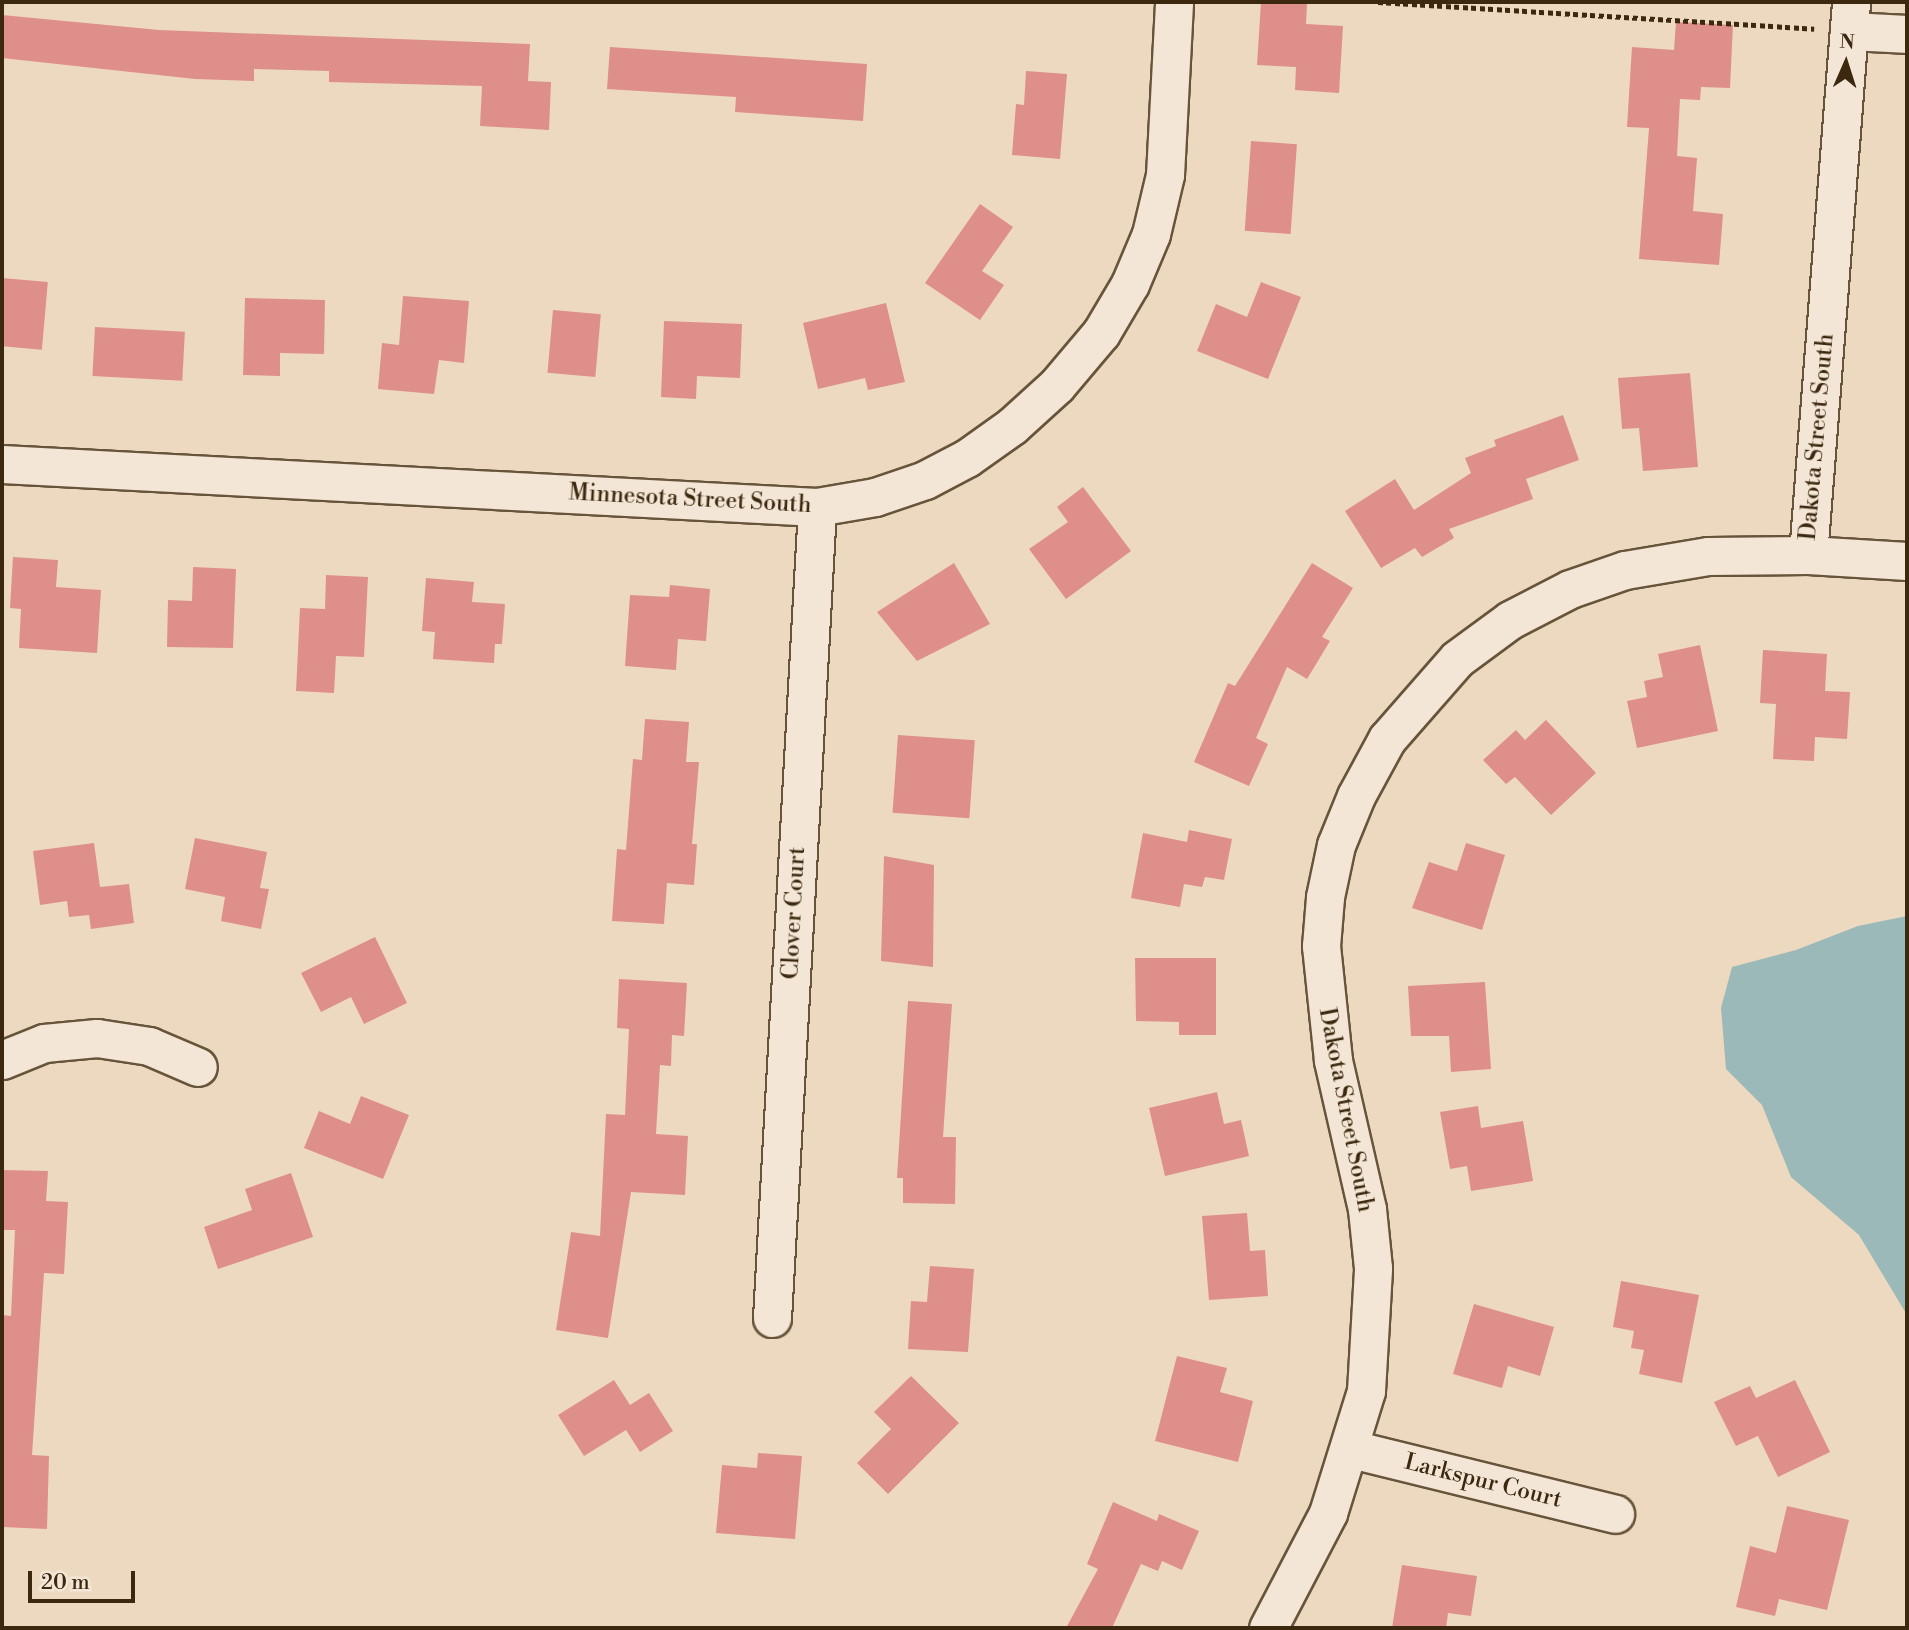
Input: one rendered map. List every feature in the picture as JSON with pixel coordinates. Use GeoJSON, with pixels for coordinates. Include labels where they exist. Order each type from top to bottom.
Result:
{"type":"FeatureCollection","features":[{"type":"Feature","properties":{"kind":"street","name":"Minnesota Street South"},"geometry":{"type":"LineString","coordinates":[[2,464],[817,507],[875,497],[967,458],[1012,426],[1057,385],[1101,333],[1135,272],[1165,175],[1174,2]]}},
{"type":"Feature","properties":{"kind":"street"},"geometry":{"type":"LineString","coordinates":[[1850,17],[1907,34]]}},
{"type":"Feature","properties":{"kind":"street","name":"Dakota Street South"},"geometry":{"type":"LineString","coordinates":[[1268,1628],[1328,1513],[1352,1449],[1366,1391],[1373,1268],[1367,1209],[1333,1059],[1321,946],[1325,897],[1336,845],[1356,796],[1387,739],[1423,694],[1457,659],[1510,620],[1570,589],[1625,570],[1708,556],[1808,555],[1850,17]]}},
{"type":"Feature","properties":{"kind":"street","name":"Clover Court"},"geometry":{"type":"LineString","coordinates":[[772,1318],[817,507]]}},
{"type":"Feature","properties":{"kind":"street"},"geometry":{"type":"LineString","coordinates":[[1808,555],[1907,561]]}},
{"type":"Feature","properties":{"kind":"street"},"geometry":{"type":"LineString","coordinates":[[2,1060],[44,1043],[97,1038],[149,1046],[198,1067]]}},
{"type":"Feature","properties":{"kind":"street","name":"Larkspur Court"},"geometry":{"type":"LineString","coordinates":[[1352,1449],[1615,1514]]}},
{"type":"Feature","properties":{"kind":"path"},"geometry":{"type":"LineString","coordinates":[[1378,2],[1850,17]]}},
{"type":"Feature","properties":{"kind":"water"},"geometry":{"type":"Polygon","coordinates":[[[1907,916],[1907,1315],[1859,1235],[1791,1177],[1762,1105],[1726,1069],[1721,1008],[1732,967],[1796,950],[1858,926],[1907,916]]]}},
{"type":"Feature","properties":{"kind":"building"},"geometry":{"type":"Polygon","coordinates":[[[1261,2],[1307,4],[1306,24],[1343,26],[1339,93],[1295,90],[1296,67],[1257,65],[1261,2]]]}},
{"type":"Feature","properties":{"kind":"building"},"geometry":{"type":"Polygon","coordinates":[[[2,15],[159,30],[530,44],[528,81],[551,82],[549,130],[480,126],[482,86],[329,82],[329,71],[254,69],[254,81],[195,79],[2,58],[2,15]]]}},
{"type":"Feature","properties":{"kind":"building"},"geometry":{"type":"Polygon","coordinates":[[[1676,22],[1733,25],[1730,88],[1701,87],[1700,100],[1680,99],[1677,156],[1697,158],[1693,211],[1723,214],[1719,265],[1639,259],[1649,128],[1627,127],[1632,47],[1674,50],[1676,22]]]}},
{"type":"Feature","properties":{"kind":"building"},"geometry":{"type":"Polygon","coordinates":[[[610,47],[867,64],[863,121],[735,112],[736,97],[607,89],[610,47]]]}},
{"type":"Feature","properties":{"kind":"building"},"geometry":{"type":"Polygon","coordinates":[[[1026,71],[1067,74],[1060,159],[1012,155],[1016,104],[1024,105],[1026,71]]]}},
{"type":"Feature","properties":{"kind":"building"},"geometry":{"type":"Polygon","coordinates":[[[1251,141],[1297,144],[1291,234],[1245,231],[1251,141]]]}},
{"type":"Feature","properties":{"kind":"building"},"geometry":{"type":"Polygon","coordinates":[[[980,204],[1013,227],[982,271],[1004,285],[980,320],[925,283],[980,204]]]}},
{"type":"Feature","properties":{"kind":"building"},"geometry":{"type":"Polygon","coordinates":[[[2,278],[48,282],[42,350],[2,346],[2,278]]]}},
{"type":"Feature","properties":{"kind":"building"},"geometry":{"type":"Polygon","coordinates":[[[1261,282],[1301,297],[1268,379],[1197,351],[1216,304],[1247,317],[1261,282]]]}},
{"type":"Feature","properties":{"kind":"building"},"geometry":{"type":"Polygon","coordinates":[[[403,296],[469,301],[464,363],[439,360],[434,394],[378,389],[382,343],[399,345],[403,296]]]}},
{"type":"Feature","properties":{"kind":"building"},"geometry":{"type":"Polygon","coordinates":[[[245,298],[325,300],[324,354],[280,353],[280,376],[243,375],[245,298]]]}},
{"type":"Feature","properties":{"kind":"building"},"geometry":{"type":"Polygon","coordinates":[[[886,303],[905,382],[868,390],[865,378],[818,389],[803,323],[886,303]]]}},
{"type":"Feature","properties":{"kind":"building"},"geometry":{"type":"Polygon","coordinates":[[[553,310],[601,314],[595,377],[548,373],[553,310]]]}},
{"type":"Feature","properties":{"kind":"building"},"geometry":{"type":"Polygon","coordinates":[[[664,321],[742,324],[740,378],[697,376],[696,399],[661,397],[664,321]]]}},
{"type":"Feature","properties":{"kind":"building"},"geometry":{"type":"Polygon","coordinates":[[[95,327],[185,332],[182,381],[92,376],[95,327]]]}},
{"type":"Feature","properties":{"kind":"building"},"geometry":{"type":"Polygon","coordinates":[[[1690,373],[1698,467],[1643,471],[1639,428],[1622,429],[1618,378],[1690,373]]]}},
{"type":"Feature","properties":{"kind":"building"},"geometry":{"type":"Polygon","coordinates":[[[1563,415],[1579,460],[1526,479],[1533,499],[1449,529],[1454,538],[1422,557],[1415,548],[1381,568],[1345,511],[1395,479],[1414,510],[1471,473],[1465,458],[1496,446],[1494,440],[1563,415]]]}},
{"type":"Feature","properties":{"kind":"building"},"geometry":{"type":"Polygon","coordinates":[[[1083,487],[1131,551],[1066,599],[1029,549],[1068,522],[1057,507],[1083,487]]]}},
{"type":"Feature","properties":{"kind":"building"},"geometry":{"type":"Polygon","coordinates":[[[13,557],[58,560],[56,587],[101,590],[97,653],[19,648],[21,609],[10,608],[13,557]]]}},
{"type":"Feature","properties":{"kind":"building"},"geometry":{"type":"Polygon","coordinates":[[[954,563],[990,624],[917,661],[877,612],[954,563]]]}},
{"type":"Feature","properties":{"kind":"building"},"geometry":{"type":"Polygon","coordinates":[[[1312,563],[1353,588],[1322,637],[1330,641],[1307,679],[1287,667],[1256,738],[1268,744],[1249,786],[1194,762],[1228,683],[1235,686],[1312,563]]]}},
{"type":"Feature","properties":{"kind":"building"},"geometry":{"type":"Polygon","coordinates":[[[193,567],[236,569],[233,648],[167,647],[168,600],[192,601],[193,567]]]}},
{"type":"Feature","properties":{"kind":"building"},"geometry":{"type":"Polygon","coordinates":[[[326,575],[368,577],[364,657],[336,656],[334,693],[296,691],[300,608],[325,609],[326,575]]]}},
{"type":"Feature","properties":{"kind":"building"},"geometry":{"type":"Polygon","coordinates":[[[426,578],[474,582],[472,602],[505,604],[502,644],[495,644],[494,663],[433,659],[435,632],[422,631],[426,578]]]}},
{"type":"Feature","properties":{"kind":"building"},"geometry":{"type":"Polygon","coordinates":[[[670,585],[710,589],[706,641],[678,639],[676,670],[625,666],[630,595],[669,597],[670,585]]]}},
{"type":"Feature","properties":{"kind":"building"},"geometry":{"type":"Polygon","coordinates":[[[1700,645],[1718,731],[1637,748],[1627,701],[1647,697],[1644,681],[1663,677],[1658,654],[1700,645]]]}},
{"type":"Feature","properties":{"kind":"building"},"geometry":{"type":"Polygon","coordinates":[[[1763,650],[1827,654],[1825,691],[1850,692],[1847,739],[1815,737],[1814,761],[1773,759],[1776,704],[1760,703],[1763,650]]]}},
{"type":"Feature","properties":{"kind":"building"},"geometry":{"type":"Polygon","coordinates":[[[645,719],[689,722],[686,762],[699,762],[692,844],[697,844],[694,885],[667,883],[664,924],[612,921],[617,849],[626,850],[633,759],[642,760],[645,719]]]}},
{"type":"Feature","properties":{"kind":"building"},"geometry":{"type":"Polygon","coordinates":[[[1546,720],[1596,773],[1551,815],[1515,777],[1506,784],[1483,760],[1516,730],[1525,740],[1546,720]]]}},
{"type":"Feature","properties":{"kind":"building"},"geometry":{"type":"Polygon","coordinates":[[[898,735],[975,740],[969,818],[893,813],[898,735]]]}},
{"type":"Feature","properties":{"kind":"building"},"geometry":{"type":"Polygon","coordinates":[[[1189,830],[1232,839],[1224,880],[1205,877],[1202,887],[1184,884],[1180,907],[1131,898],[1143,833],[1187,842],[1189,830]]]}},
{"type":"Feature","properties":{"kind":"building"},"geometry":{"type":"Polygon","coordinates":[[[195,838],[267,852],[260,888],[269,889],[261,929],[221,921],[225,897],[185,889],[195,838]]]}},
{"type":"Feature","properties":{"kind":"building"},"geometry":{"type":"Polygon","coordinates":[[[94,843],[100,887],[129,884],[134,923],[91,929],[89,915],[69,917],[67,901],[40,905],[33,851],[94,843]]]}},
{"type":"Feature","properties":{"kind":"building"},"geometry":{"type":"Polygon","coordinates":[[[1466,843],[1505,855],[1482,930],[1412,908],[1429,862],[1457,871],[1466,843]]]}},
{"type":"Feature","properties":{"kind":"building"},"geometry":{"type":"Polygon","coordinates":[[[884,856],[934,865],[933,967],[881,961],[884,856]]]}},
{"type":"Feature","properties":{"kind":"building"},"geometry":{"type":"Polygon","coordinates":[[[375,937],[407,1003],[364,1024],[351,997],[321,1012],[301,973],[375,937]]]}},
{"type":"Feature","properties":{"kind":"building"},"geometry":{"type":"Polygon","coordinates":[[[1135,958],[1216,958],[1216,1035],[1179,1035],[1179,1022],[1136,1021],[1135,958]]]}},
{"type":"Feature","properties":{"kind":"building"},"geometry":{"type":"Polygon","coordinates":[[[619,979],[687,983],[684,1036],[672,1035],[671,1066],[660,1065],[656,1134],[688,1136],[685,1195],[631,1192],[608,1338],[556,1330],[571,1232],[600,1236],[606,1114],[625,1115],[629,1029],[617,1028],[619,979]]]}},
{"type":"Feature","properties":{"kind":"building"},"geometry":{"type":"Polygon","coordinates":[[[1485,982],[1491,1069],[1451,1072],[1449,1036],[1411,1036],[1408,986],[1485,982]]]}},
{"type":"Feature","properties":{"kind":"building"},"geometry":{"type":"Polygon","coordinates":[[[908,1001],[952,1004],[943,1137],[956,1137],[955,1204],[903,1203],[903,1178],[897,1178],[908,1001]]]}},
{"type":"Feature","properties":{"kind":"building"},"geometry":{"type":"Polygon","coordinates":[[[1217,1092],[1224,1124],[1241,1120],[1249,1156],[1165,1176],[1149,1108],[1217,1092]]]}},
{"type":"Feature","properties":{"kind":"building"},"geometry":{"type":"Polygon","coordinates":[[[361,1096],[409,1115],[383,1179],[304,1148],[319,1111],[350,1124],[361,1096]]]}},
{"type":"Feature","properties":{"kind":"building"},"geometry":{"type":"Polygon","coordinates":[[[1478,1106],[1481,1128],[1523,1121],[1533,1181],[1471,1191],[1467,1166],[1450,1169],[1440,1112],[1478,1106]]]}},
{"type":"Feature","properties":{"kind":"building"},"geometry":{"type":"Polygon","coordinates":[[[2,1170],[48,1171],[46,1201],[68,1202],[64,1274],[44,1273],[32,1455],[49,1456],[47,1529],[2,1527],[2,1315],[11,1316],[15,1230],[2,1230],[2,1170]]]}},
{"type":"Feature","properties":{"kind":"building"},"geometry":{"type":"Polygon","coordinates":[[[291,1173],[313,1237],[218,1269],[204,1227],[252,1210],[245,1189],[291,1173]]]}},
{"type":"Feature","properties":{"kind":"building"},"geometry":{"type":"Polygon","coordinates":[[[1247,1213],[1250,1251],[1265,1250],[1268,1296],[1209,1300],[1202,1216],[1247,1213]]]}},
{"type":"Feature","properties":{"kind":"building"},"geometry":{"type":"Polygon","coordinates":[[[930,1266],[974,1269],[968,1352],[908,1349],[911,1301],[927,1302],[930,1266]]]}},
{"type":"Feature","properties":{"kind":"building"},"geometry":{"type":"Polygon","coordinates":[[[1621,1281],[1699,1295],[1682,1383],[1639,1374],[1644,1350],[1631,1348],[1634,1331],[1613,1327],[1621,1281]]]}},
{"type":"Feature","properties":{"kind":"building"},"geometry":{"type":"Polygon","coordinates":[[[1474,1304],[1554,1327],[1540,1376],[1508,1366],[1502,1388],[1453,1374],[1474,1304]]]}},
{"type":"Feature","properties":{"kind":"building"},"geometry":{"type":"Polygon","coordinates":[[[1177,1356],[1227,1368],[1220,1392],[1253,1401],[1238,1462],[1155,1441],[1177,1356]]]}},
{"type":"Feature","properties":{"kind":"building"},"geometry":{"type":"Polygon","coordinates":[[[911,1376],[959,1423],[888,1494],[857,1463],[891,1429],[874,1412],[911,1376]]]}},
{"type":"Feature","properties":{"kind":"building"},"geometry":{"type":"Polygon","coordinates":[[[614,1380],[630,1405],[649,1393],[673,1431],[640,1452],[626,1430],[584,1456],[558,1415],[614,1380]]]}},
{"type":"Feature","properties":{"kind":"building"},"geometry":{"type":"Polygon","coordinates":[[[1795,1380],[1830,1452],[1778,1477],[1758,1436],[1736,1446],[1714,1402],[1750,1386],[1756,1398],[1795,1380]]]}},
{"type":"Feature","properties":{"kind":"building"},"geometry":{"type":"Polygon","coordinates":[[[758,1453],[802,1456],[795,1539],[716,1533],[722,1465],[757,1468],[758,1453]]]}},
{"type":"Feature","properties":{"kind":"building"},"geometry":{"type":"Polygon","coordinates":[[[1113,1502],[1157,1521],[1159,1514],[1199,1531],[1182,1570],[1162,1561],[1158,1571],[1141,1564],[1112,1628],[1066,1628],[1098,1569],[1087,1564],[1113,1502]]]}},
{"type":"Feature","properties":{"kind":"building"},"geometry":{"type":"Polygon","coordinates":[[[1787,1506],[1849,1520],[1827,1610],[1779,1599],[1775,1616],[1736,1607],[1750,1546],[1776,1553],[1787,1506]]]}},
{"type":"Feature","properties":{"kind":"building"},"geometry":{"type":"Polygon","coordinates":[[[1402,1565],[1477,1576],[1471,1616],[1448,1613],[1446,1628],[1392,1628],[1402,1565]]]}}]}
